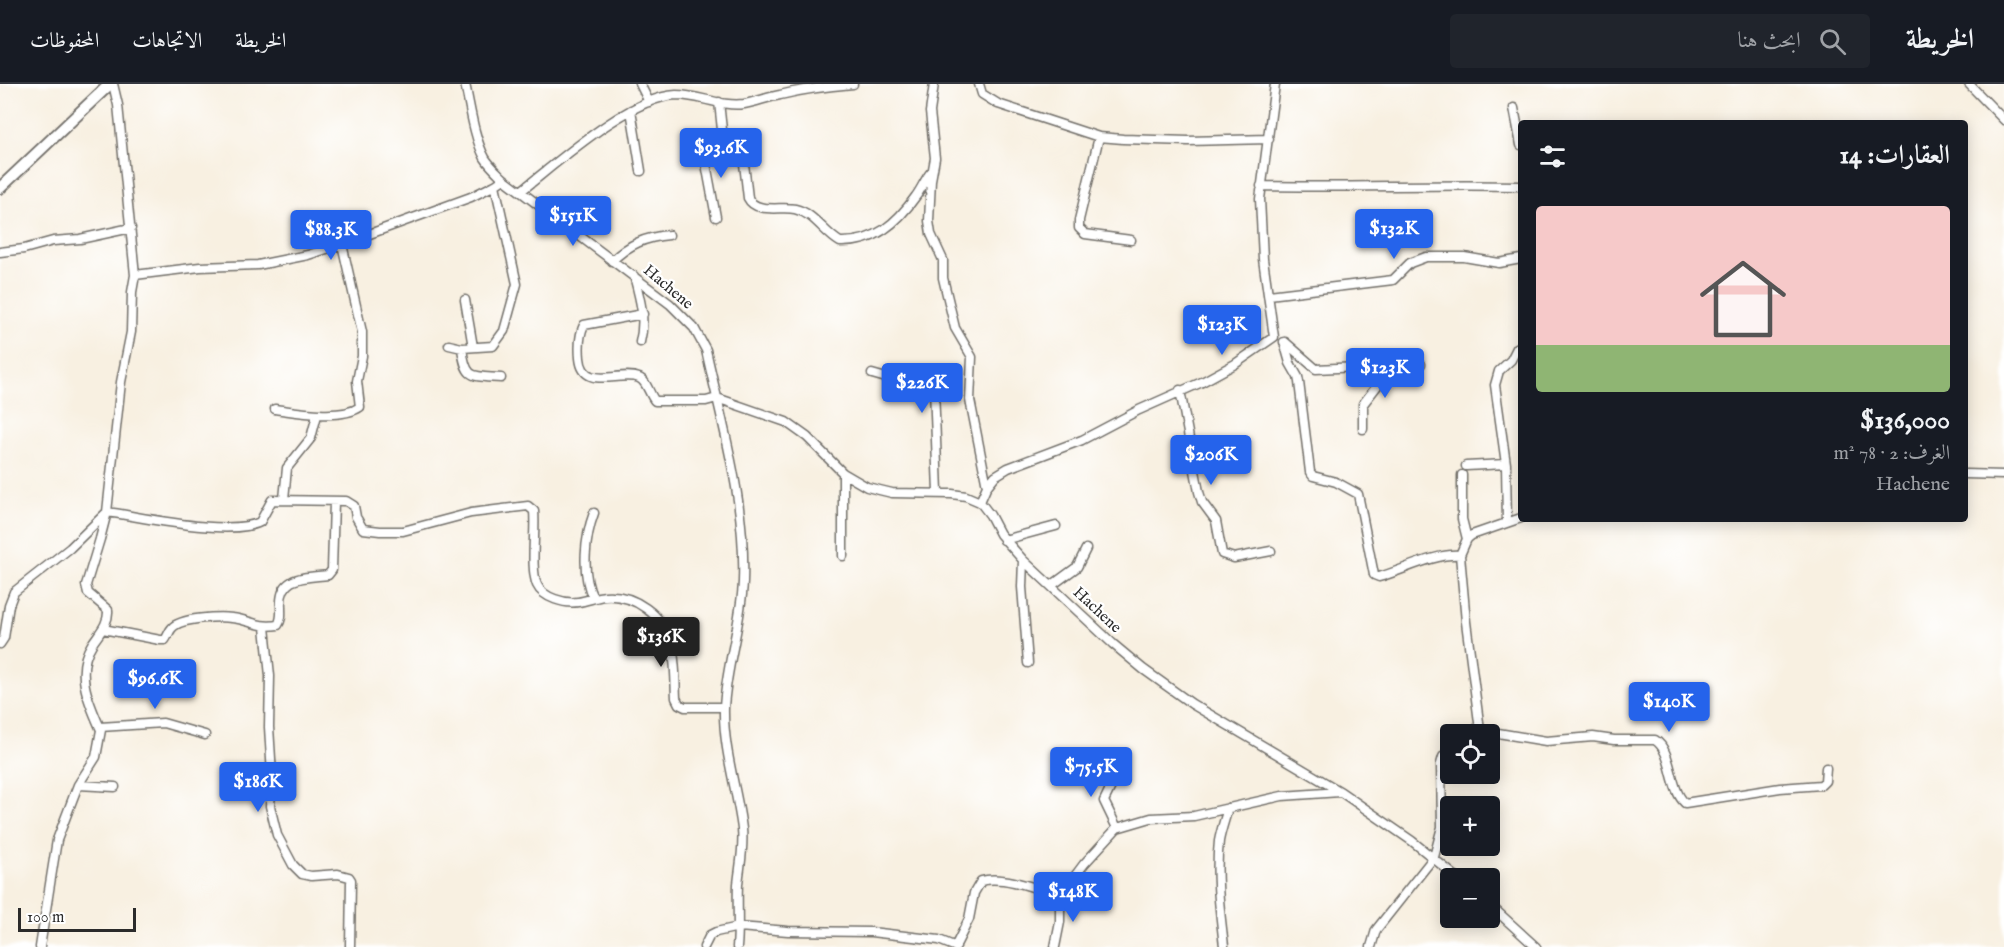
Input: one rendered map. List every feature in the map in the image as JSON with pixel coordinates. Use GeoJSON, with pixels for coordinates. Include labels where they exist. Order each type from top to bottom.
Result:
{"type":"FeatureCollection","features":[{"type":"Feature","properties":{"kind":"main road"},"geometry":{"type":"LineString","coordinates":[[0,188],[112,84]]}},
{"type":"Feature","properties":{"kind":"street"},"geometry":{"type":"LineString","coordinates":[[40,947],[57,840],[78,785],[96,757],[101,737],[83,673],[88,651],[103,629],[108,610],[88,593],[86,585],[107,512],[120,392],[131,332],[132,292],[135,275],[118,105],[112,84]]}},
{"type":"Feature","properties":{"kind":"street","name":"Hachene"},"geometry":{"type":"LineString","coordinates":[[465,84],[485,158],[504,179],[670,304],[694,328],[705,350],[740,507],[743,554],[740,620],[724,707],[728,750],[742,832],[737,947]]}},
{"type":"Feature","properties":{"kind":"street"},"geometry":{"type":"LineString","coordinates":[[640,84],[649,102]]}},
{"type":"Feature","properties":{"kind":"street"},"geometry":{"type":"LineString","coordinates":[[521,191],[586,140],[631,110],[649,102],[676,95],[728,104],[744,104],[821,86],[853,84]]}},
{"type":"Feature","properties":{"kind":"street"},"geometry":{"type":"LineString","coordinates":[[934,84],[930,112],[935,158],[931,180],[930,229],[943,260],[944,278],[955,328],[972,357],[970,400],[987,486]]}},
{"type":"Feature","properties":{"kind":"street"},"geometry":{"type":"LineString","coordinates":[[979,84],[982,94],[998,104],[1099,137],[1188,141],[1269,139]]}},
{"type":"Feature","properties":{"kind":"street"},"geometry":{"type":"LineString","coordinates":[[1274,337],[1261,235],[1261,186],[1275,84]]}},
{"type":"Feature","properties":{"kind":"street"},"geometry":{"type":"LineString","coordinates":[[1969,84],[2004,120]]}},
{"type":"Feature","properties":{"kind":"street"},"geometry":{"type":"LineString","coordinates":[[718,102],[723,139]]}},
{"type":"Feature","properties":{"kind":"street"},"geometry":{"type":"LineString","coordinates":[[1514,108],[1518,129]]}},
{"type":"Feature","properties":{"kind":"street"},"geometry":{"type":"LineString","coordinates":[[631,110],[640,171]]}},
{"type":"Feature","properties":{"kind":"street"},"geometry":{"type":"LineString","coordinates":[[1099,137],[1078,220],[1079,228],[1085,234],[1131,240]]}},
{"type":"Feature","properties":{"kind":"street"},"geometry":{"type":"LineString","coordinates":[[716,217],[704,153],[709,144],[723,139],[734,144],[743,155],[750,203],[759,207],[795,209],[806,213],[829,236],[840,242],[848,243],[888,229],[917,195],[933,169]]}},
{"type":"Feature","properties":{"kind":"street"},"geometry":{"type":"LineString","coordinates":[[135,275],[200,267],[240,267],[279,262],[342,244],[471,197],[504,179]]}},
{"type":"Feature","properties":{"kind":"street"},"geometry":{"type":"LineString","coordinates":[[449,345],[462,348],[493,346],[504,331],[509,318],[517,284],[495,185]]}},
{"type":"Feature","properties":{"kind":"street"},"geometry":{"type":"LineString","coordinates":[[1261,186],[1360,188],[1423,185],[1518,186]]}},
{"type":"Feature","properties":{"kind":"street"},"geometry":{"type":"LineString","coordinates":[[0,252],[131,228]]}},
{"type":"Feature","properties":{"kind":"street"},"geometry":{"type":"LineString","coordinates":[[612,261],[622,251],[641,240],[669,235]]}},
{"type":"Feature","properties":{"kind":"street"},"geometry":{"type":"LineString","coordinates":[[275,409],[317,415],[344,412],[360,407],[357,381],[362,356],[362,332],[342,244]]}},
{"type":"Feature","properties":{"kind":"street"},"geometry":{"type":"LineString","coordinates":[[1269,295],[1393,280],[1410,262],[1426,257],[1464,257],[1499,263],[1518,260]]}},
{"type":"Feature","properties":{"kind":"street"},"geometry":{"type":"LineString","coordinates":[[634,276],[643,314],[640,342]]}},
{"type":"Feature","properties":{"kind":"street"},"geometry":{"type":"LineString","coordinates":[[465,300],[473,347]]}},
{"type":"Feature","properties":{"kind":"street"},"geometry":{"type":"LineString","coordinates":[[643,314],[584,325],[580,334],[580,354],[581,366],[585,372],[605,379],[638,377],[643,380],[655,400],[717,398],[786,422],[807,437],[843,473],[859,483],[883,492],[938,492],[966,496],[980,502],[987,486],[1008,468],[1082,440],[1180,390],[1218,374],[1274,337]]}},
{"type":"Feature","properties":{"kind":"street"},"geometry":{"type":"LineString","coordinates":[[1274,337],[1284,342],[1316,369],[1377,368],[1421,364]]}},
{"type":"Feature","properties":{"kind":"street"},"geometry":{"type":"LineString","coordinates":[[1284,342],[1299,382],[1310,472],[1313,476],[1336,482],[1358,494],[1374,575],[1379,577],[1451,554],[1460,555]]}},
{"type":"Feature","properties":{"kind":"street"},"geometry":{"type":"LineString","coordinates":[[462,348],[464,364],[469,372],[475,376],[501,378]]}},
{"type":"Feature","properties":{"kind":"street"},"geometry":{"type":"LineString","coordinates":[[1507,522],[1506,464],[1495,385],[1499,371],[1511,360],[1518,348]]}},
{"type":"Feature","properties":{"kind":"street"},"geometry":{"type":"LineString","coordinates":[[1363,429],[1364,404],[1377,386],[1377,368]]}},
{"type":"Feature","properties":{"kind":"street"},"geometry":{"type":"LineString","coordinates":[[872,374],[886,378],[926,377],[932,380],[938,492]]}},
{"type":"Feature","properties":{"kind":"street"},"geometry":{"type":"LineString","coordinates":[[1180,390],[1199,492],[1202,502],[1215,521],[1222,554],[1234,558],[1271,551]]}},
{"type":"Feature","properties":{"kind":"street"},"geometry":{"type":"LineString","coordinates":[[284,499],[288,468],[311,438],[317,415]]}},
{"type":"Feature","properties":{"kind":"street"},"geometry":{"type":"LineString","coordinates":[[1467,539],[1462,519],[1464,471],[1506,464]]}},
{"type":"Feature","properties":{"kind":"street"},"geometry":{"type":"LineString","coordinates":[[843,473],[843,556]]}},
{"type":"Feature","properties":{"kind":"street"},"geometry":{"type":"LineString","coordinates":[[1968,474],[2004,475]]}},
{"type":"Feature","properties":{"kind":"street"},"geometry":{"type":"LineString","coordinates":[[107,512],[214,528],[238,527],[260,522],[272,500],[345,501],[352,503],[360,525],[369,530],[404,531],[471,513],[508,507],[531,507],[535,516],[535,575],[539,589],[547,595],[564,601],[578,602],[607,596],[633,600],[657,616],[665,627],[672,644],[676,698],[680,704],[685,707],[724,707]]}},
{"type":"Feature","properties":{"kind":"street"},"geometry":{"type":"LineString","coordinates":[[103,629],[165,640],[172,627],[198,619],[225,617],[265,627],[278,625],[281,597],[289,582],[294,579],[331,573],[334,502]]}},
{"type":"Feature","properties":{"kind":"street","name":"Hachene"},"geometry":{"type":"LineString","coordinates":[[980,502],[1004,540],[1023,560],[1113,644],[1170,689],[1341,792],[1446,868]]}},
{"type":"Feature","properties":{"kind":"street"},"geometry":{"type":"LineString","coordinates":[[0,644],[4,638],[9,605],[14,592],[70,548],[107,512]]}},
{"type":"Feature","properties":{"kind":"street"},"geometry":{"type":"LineString","coordinates":[[593,598],[587,586],[586,570],[587,529],[594,513]]}},
{"type":"Feature","properties":{"kind":"street"},"geometry":{"type":"LineString","coordinates":[[1479,724],[1460,555],[1467,539],[1472,535],[1518,519]]}},
{"type":"Feature","properties":{"kind":"street"},"geometry":{"type":"LineString","coordinates":[[1004,540],[1056,526]]}},
{"type":"Feature","properties":{"kind":"street"},"geometry":{"type":"LineString","coordinates":[[1051,586],[1077,567],[1086,549]]}},
{"type":"Feature","properties":{"kind":"street"},"geometry":{"type":"LineString","coordinates":[[1023,560],[1022,587],[1028,663]]}},
{"type":"Feature","properties":{"kind":"street"},"geometry":{"type":"LineString","coordinates":[[265,627],[270,676],[272,815],[282,845],[293,865],[302,874],[311,876],[338,874],[349,877],[351,880],[350,947]]}},
{"type":"Feature","properties":{"kind":"street"},"geometry":{"type":"LineString","coordinates":[[100,727],[163,723],[206,735]]}},
{"type":"Feature","properties":{"kind":"street"},"geometry":{"type":"LineString","coordinates":[[1500,733],[1546,741],[1593,737],[1614,740],[1655,740],[1662,747],[1679,797],[1685,803],[1780,788],[1821,785],[1825,781],[1826,768]]}},
{"type":"Feature","properties":{"kind":"street"},"geometry":{"type":"LineString","coordinates":[[1118,828],[1104,801],[1120,768]]}},
{"type":"Feature","properties":{"kind":"street"},"geometry":{"type":"LineString","coordinates":[[1371,947],[1376,930],[1434,858],[1442,827],[1441,784]]}},
{"type":"Feature","properties":{"kind":"street"},"geometry":{"type":"LineString","coordinates":[[78,785],[115,787]]}},
{"type":"Feature","properties":{"kind":"street"},"geometry":{"type":"LineString","coordinates":[[1055,947],[1060,922],[1060,896],[1084,864],[1118,828],[1151,818],[1194,816],[1282,796],[1341,792]]}},
{"type":"Feature","properties":{"kind":"street"},"geometry":{"type":"LineString","coordinates":[[1224,946],[1218,870],[1219,843],[1228,808]]}},
{"type":"Feature","properties":{"kind":"street"},"geometry":{"type":"LineString","coordinates":[[704,947],[710,935],[739,927],[917,936],[939,940],[956,947],[969,919],[974,893],[981,881],[988,879],[1018,884],[1060,896]]}},
{"type":"Feature","properties":{"kind":"street"},"geometry":{"type":"LineString","coordinates":[[1500,914],[1536,947]]}},
{"type":"Feature","properties":{"kind":"street"},"geometry":{"type":"LineString","coordinates":[[916,947],[917,936]]}}]}
